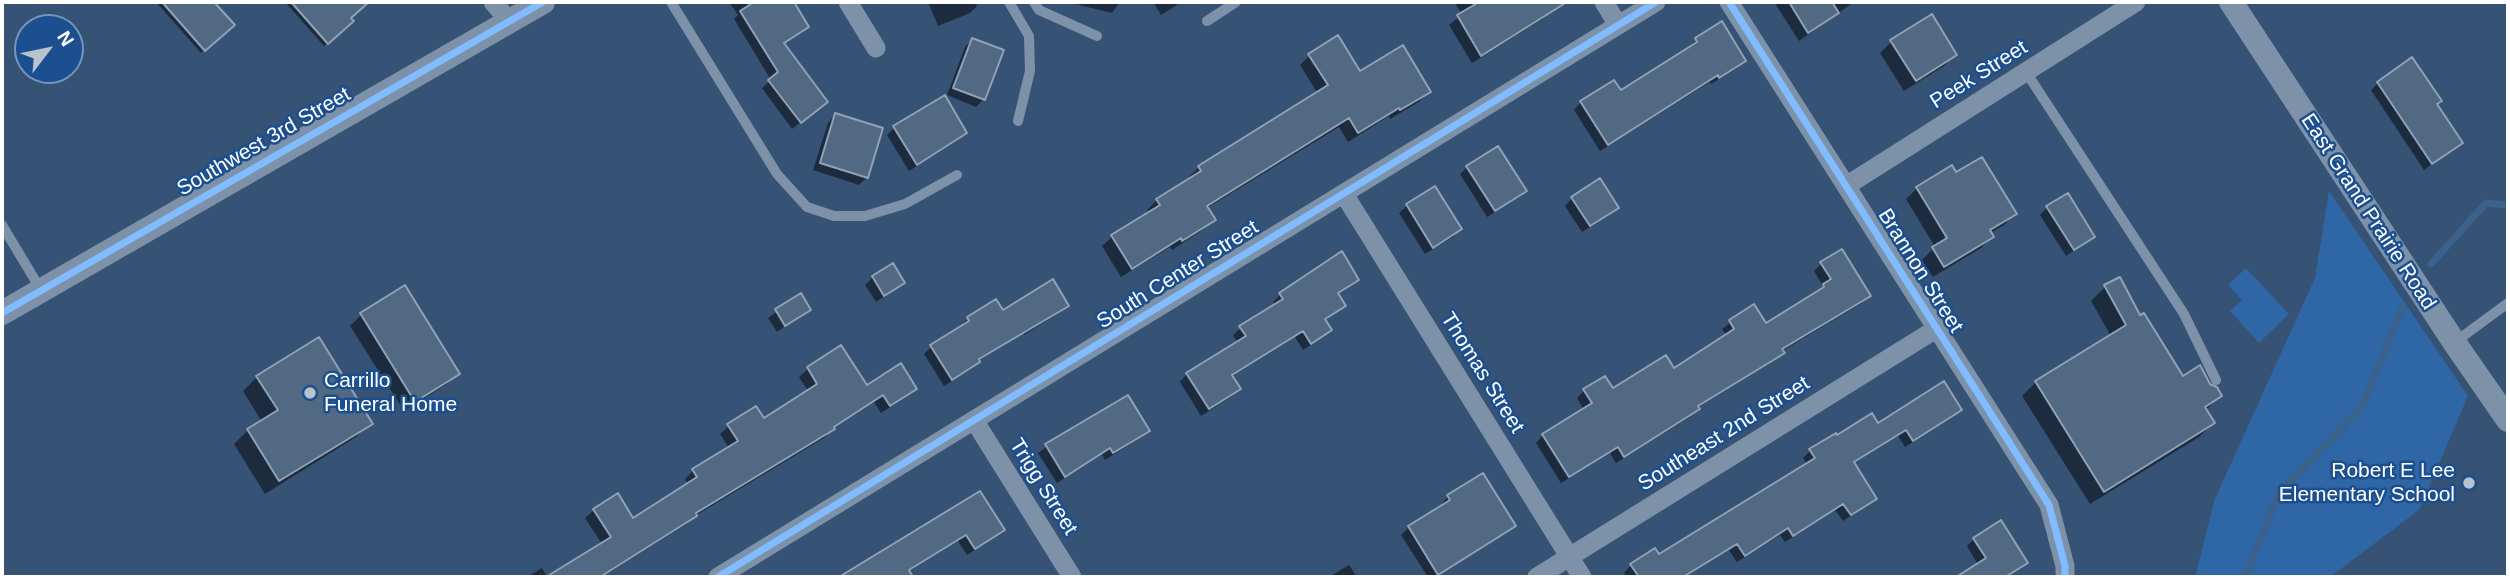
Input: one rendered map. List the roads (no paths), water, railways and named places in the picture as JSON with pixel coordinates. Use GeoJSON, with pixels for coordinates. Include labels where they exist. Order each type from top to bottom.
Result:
{"type":"FeatureCollection","features":[{"type":"Feature","properties":{"kind":"street"},"geometry":{"type":"LineString","coordinates":[[493,2],[510,22]]}},
{"type":"Feature","properties":{"kind":"street","name":"Southwest 3rd Street"},"geometry":{"type":"LineString","coordinates":[[2,313],[543,2]]}},
{"type":"Feature","properties":{"kind":"street"},"geometry":{"type":"LineString","coordinates":[[848,2],[876,48]]}},
{"type":"Feature","properties":{"kind":"street"},"geometry":{"type":"LineString","coordinates":[[1604,2],[1618,25]]}},
{"type":"Feature","properties":{"kind":"street","name":"South Center Street"},"geometry":{"type":"LineString","coordinates":[[718,577],[1656,2]]}},
{"type":"Feature","properties":{"kind":"street","name":"Brannon Street"},"geometry":{"type":"LineString","coordinates":[[1729,2],[2049,505],[2065,571]]}},
{"type":"Feature","properties":{"kind":"street","name":"Peek Street"},"geometry":{"type":"LineString","coordinates":[[1846,186],[2136,2]]}},
{"type":"Feature","properties":{"kind":"street","name":"East Grand Prairie Road"},"geometry":{"type":"LineString","coordinates":[[2231,2],[2508,420]]}},
{"type":"Feature","properties":{"kind":"street","name":"Thomas Street"},"geometry":{"type":"LineString","coordinates":[[1343,194],[1582,577]]}},
{"type":"Feature","properties":{"kind":"street","name":"Southeast 2nd Street"},"geometry":{"type":"LineString","coordinates":[[1537,577],[1936,329]]}},
{"type":"Feature","properties":{"kind":"street","name":"Trigg Street"},"geometry":{"type":"LineString","coordinates":[[974,420],[1072,577]]}},
{"type":"Feature","properties":{"kind":"lane"},"geometry":{"type":"LineString","coordinates":[[671,2],[777,174],[807,206],[834,216],[865,216],[905,204],[957,175]]}},
{"type":"Feature","properties":{"kind":"lane"},"geometry":{"type":"LineString","coordinates":[[1009,2],[1029,36],[1030,71],[1018,121]]}},
{"type":"Feature","properties":{"kind":"lane"},"geometry":{"type":"LineString","coordinates":[[1034,2],[1040,10],[1097,36]]}},
{"type":"Feature","properties":{"kind":"lane"},"geometry":{"type":"LineString","coordinates":[[1207,21],[1236,2]]}},
{"type":"Feature","properties":{"kind":"lane"},"geometry":{"type":"LineString","coordinates":[[2026,72],[2184,314],[2216,380]]}},
{"type":"Feature","properties":{"kind":"lane"},"geometry":{"type":"LineString","coordinates":[[2,225],[41,290]]}},
{"type":"Feature","properties":{"kind":"lane"},"geometry":{"type":"LineString","coordinates":[[2454,342],[2508,303]]}},
{"type":"Feature","properties":{"kind":"waterway"},"geometry":{"type":"LineString","coordinates":[[2431,264],[2486,203],[2508,205]]}},
{"type":"Feature","properties":{"kind":"waterway"},"geometry":{"type":"LineString","coordinates":[[2245,577],[2280,491],[2362,407],[2403,306]]}},
{"type":"Feature","properties":{"kind":"place","name":"Carrillo Funeral Home"},"geometry":{"type":"Point","coordinates":[310,393]}},
{"type":"Feature","properties":{"kind":"place","name":"Robert E Lee Elementary School"},"geometry":{"type":"Point","coordinates":[2469,483]}}]}
